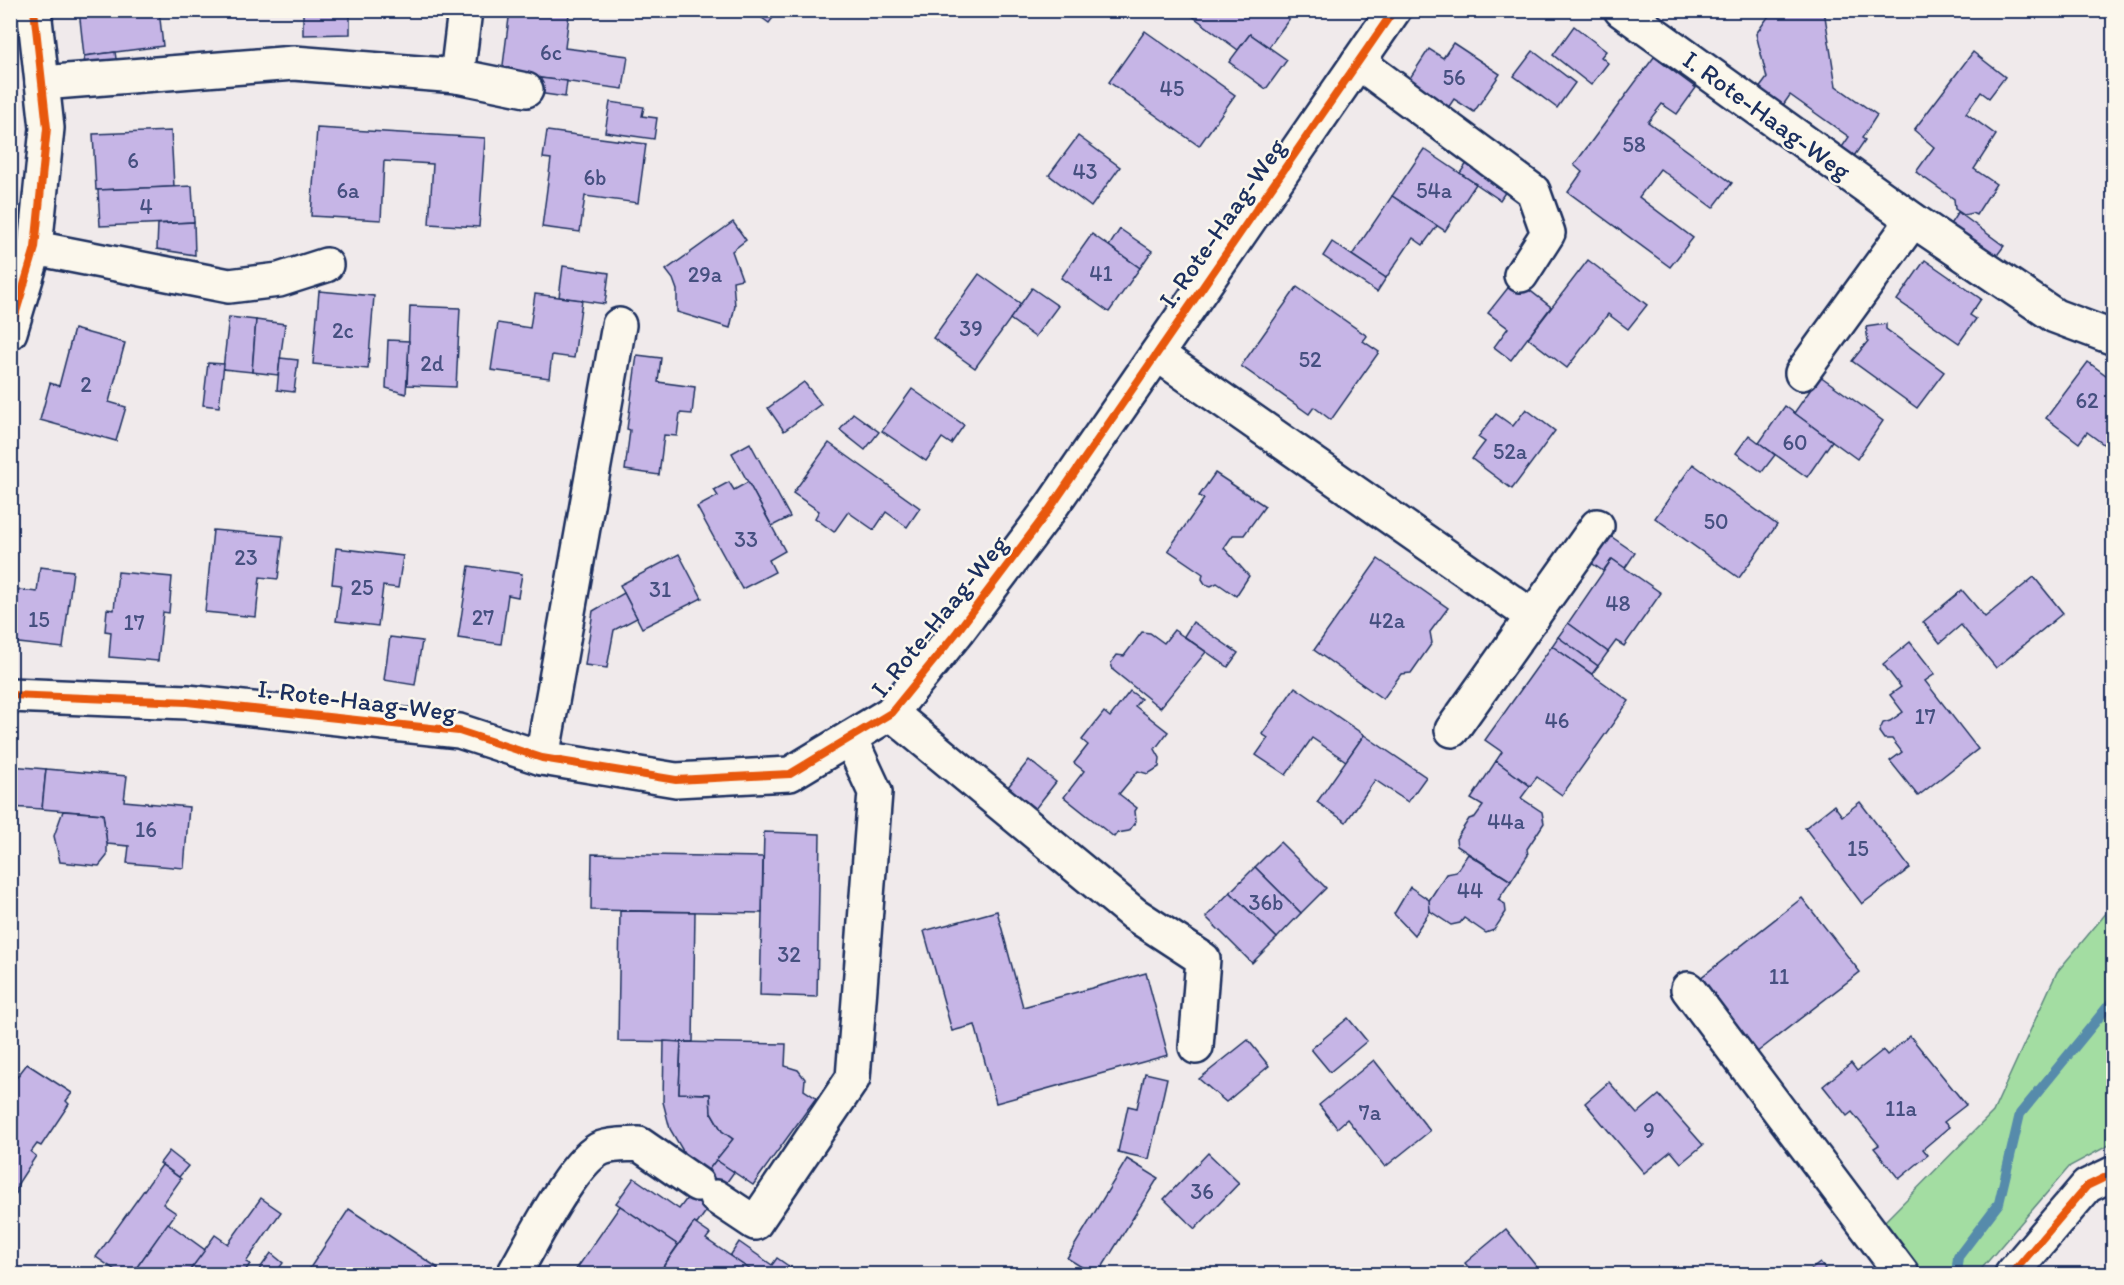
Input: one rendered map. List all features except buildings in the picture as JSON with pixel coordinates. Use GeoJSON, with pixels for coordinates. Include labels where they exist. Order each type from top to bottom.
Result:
{"type":"FeatureCollection","features":[{"type":"Feature","properties":{"kind":"street"},"geometry":{"type":"LineString","coordinates":[[10,332],[34,248],[47,128],[34,10]]}},
{"type":"Feature","properties":{"kind":"street"},"geometry":{"type":"LineString","coordinates":[[457,76],[465,10]]}},
{"type":"Feature","properties":{"kind":"street","name":"I. Rote-Haag-Weg"},"geometry":{"type":"LineString","coordinates":[[10,695],[187,702],[459,731],[542,758],[676,780],[790,774],[891,713],[1010,565],[1394,10]]}},
{"type":"Feature","properties":{"kind":"street","name":"I. Rote-Haag-Weg"},"geometry":{"type":"LineString","coordinates":[[1621,10],[1913,220],[2055,316],[2114,338]]}},
{"type":"Feature","properties":{"kind":"street"},"geometry":{"type":"LineString","coordinates":[[1358,62],[1533,191],[1548,233],[1521,274]]}},
{"type":"Feature","properties":{"kind":"street"},"geometry":{"type":"LineString","coordinates":[[42,83],[294,63],[457,76],[526,90]]}},
{"type":"Feature","properties":{"kind":"street"},"geometry":{"type":"LineString","coordinates":[[1802,373],[1913,220]]}},
{"type":"Feature","properties":{"kind":"street"},"geometry":{"type":"LineString","coordinates":[[34,248],[229,286],[279,280],[326,265]]}},
{"type":"Feature","properties":{"kind":"street"},"geometry":{"type":"LineString","coordinates":[[542,758],[619,325]]}},
{"type":"Feature","properties":{"kind":"street"},"geometry":{"type":"LineString","coordinates":[[1157,354],[1533,617]]}},
{"type":"Feature","properties":{"kind":"street"},"geometry":{"type":"LineString","coordinates":[[1452,730],[1597,526]]}},
{"type":"Feature","properties":{"kind":"street","name":"I. Rote-Haag-Weg"},"geometry":{"type":"LineString","coordinates":[[891,713],[1134,914],[1203,959],[1196,1047]]}},
{"type":"Feature","properties":{"kind":"street"},"geometry":{"type":"LineString","coordinates":[[514,1275],[572,1174],[586,1158],[602,1148],[639,1144],[755,1224],[853,1078],[875,792],[850,738]]}},
{"type":"Feature","properties":{"kind":"street"},"geometry":{"type":"LineString","coordinates":[[1688,989],[1902,1275]]}},
{"type":"Feature","properties":{"kind":"street"},"geometry":{"type":"LineString","coordinates":[[2012,1275],[2088,1186],[2114,1173]]}},
{"type":"Feature","properties":{"kind":"green space"},"geometry":{"type":"Polygon","coordinates":[[[2113,905],[2113,1143],[2070,1166],[1977,1274],[1912,1274],[1882,1224],[1993,1112],[2057,972],[2113,905]]]}},
{"type":"Feature","properties":{"kind":"waterway"},"geometry":{"type":"LineString","coordinates":[[1956,1274],[1958,1257],[1999,1203],[2020,1114],[2114,999]]}},
{"type":"Feature","properties":{"kind":"cycle path"},"geometry":{"type":"LineString","coordinates":[[10,332],[35,248],[47,128],[34,10]]}},
{"type":"Feature","properties":{"kind":"cycle path"},"geometry":{"type":"LineString","coordinates":[[10,695],[187,702],[459,731],[542,758],[676,780],[790,774],[891,713],[957,632],[1049,510],[1394,10]]}},
{"type":"Feature","properties":{"kind":"cycle path"},"geometry":{"type":"LineString","coordinates":[[2012,1274],[2087,1186],[2114,1173]]}}]}
